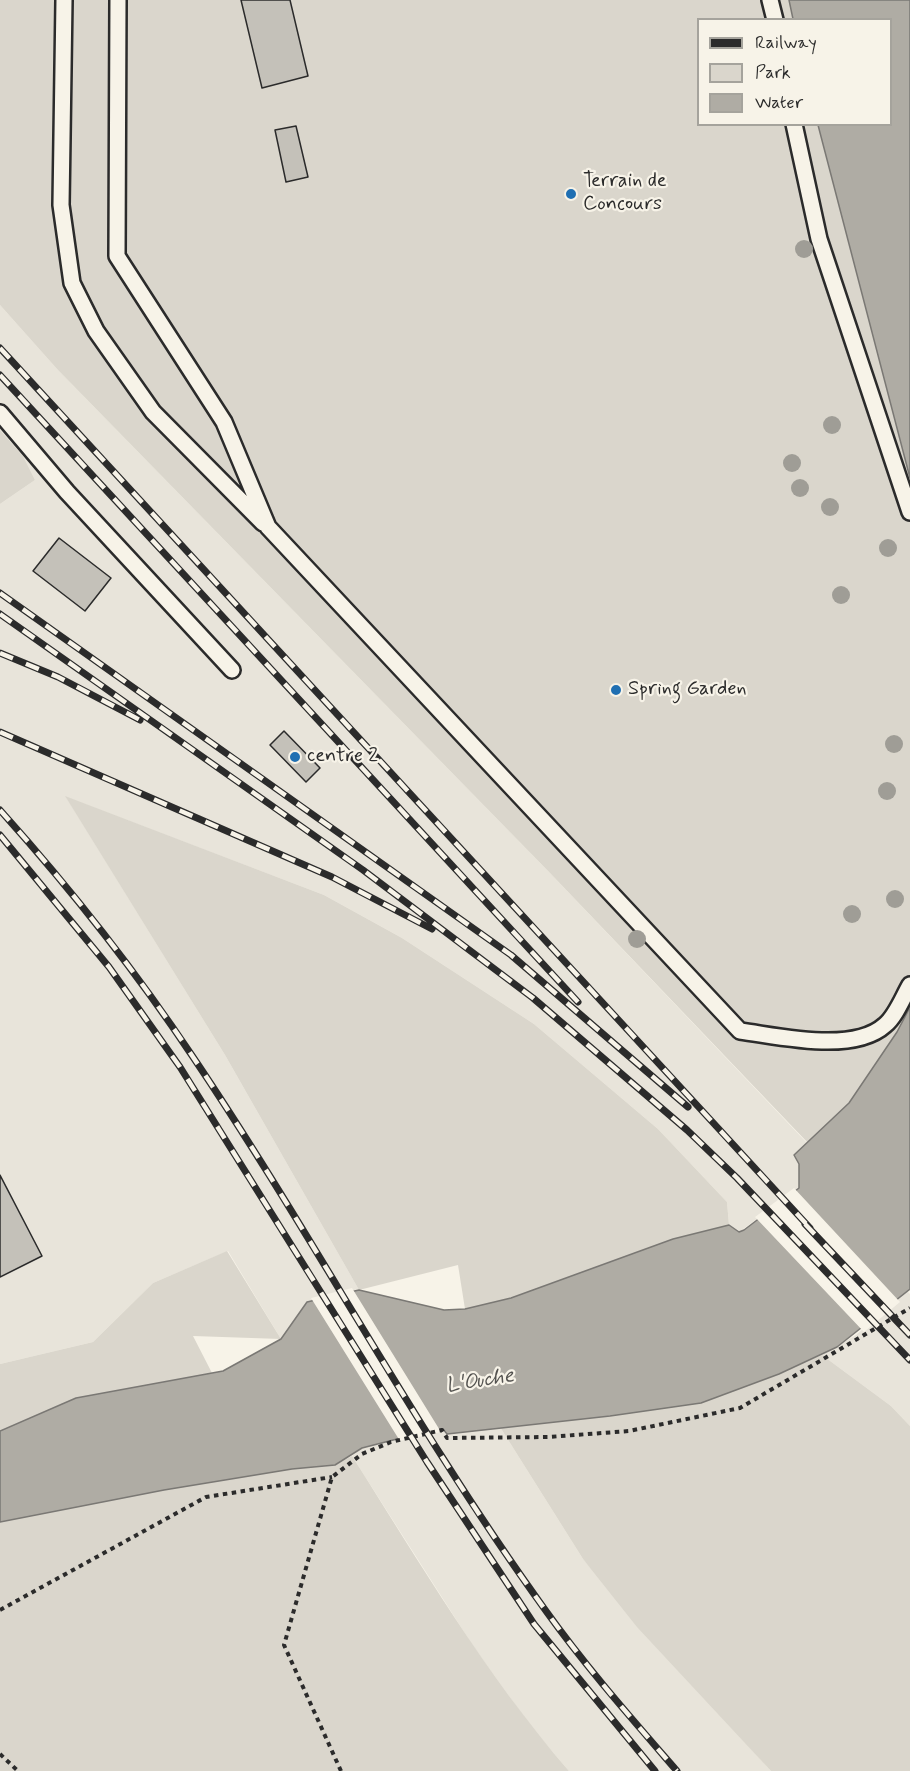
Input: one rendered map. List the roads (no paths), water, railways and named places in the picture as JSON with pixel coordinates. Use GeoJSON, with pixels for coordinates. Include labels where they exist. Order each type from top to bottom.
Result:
{"type":"FeatureCollection","features":[{"type":"Feature","properties":{"kind":"lane"},"geometry":{"type":"LineString","coordinates":[[64,0],[61,205],[72,283],[96,331],[153,411],[268,527],[740,1031],[808,1039],[855,1040],[886,1025],[910,985]]}},
{"type":"Feature","properties":{"kind":"lane"},"geometry":{"type":"LineString","coordinates":[[118,0],[117,256],[224,422],[268,527]]}},
{"type":"Feature","properties":{"kind":"lane"},"geometry":{"type":"LineString","coordinates":[[770,0],[774,18]]}},
{"type":"Feature","properties":{"kind":"lane"},"geometry":{"type":"LineString","coordinates":[[794,126],[819,239],[910,512]]}},
{"type":"Feature","properties":{"kind":"lane"},"geometry":{"type":"LineString","coordinates":[[0,413],[67,492],[232,670]]}},
{"type":"Feature","properties":{"kind":"water"},"geometry":{"type":"Polygon","coordinates":[[[789,0],[910,0],[910,478],[818,126],[892,126],[892,18],[793,18],[789,0]]]}},
{"type":"Feature","properties":{"kind":"water","name":"L'Ouche"},"geometry":{"type":"Polygon","coordinates":[[[910,1007],[910,1289],[837,1347],[779,1374],[701,1403],[610,1416],[447,1434],[443,1429],[436,1429],[362,1448],[335,1465],[292,1469],[164,1490],[0,1522],[0,1431],[76,1398],[223,1371],[281,1339],[307,1302],[359,1290],[444,1310],[465,1309],[511,1298],[673,1239],[729,1225],[739,1232],[744,1230],[799,1188],[799,1164],[794,1155],[849,1103],[897,1032],[910,1007]]]}},
{"type":"Feature","properties":{"kind":"railway"},"geometry":{"type":"LineString","coordinates":[[0,348],[810,1228]]}},
{"type":"Feature","properties":{"kind":"railway"},"geometry":{"type":"LineString","coordinates":[[0,375],[578,1002]]}},
{"type":"Feature","properties":{"kind":"railway"},"geometry":{"type":"LineString","coordinates":[[0,593],[511,955],[688,1107]]}},
{"type":"Feature","properties":{"kind":"railway"},"geometry":{"type":"LineString","coordinates":[[0,614],[363,870],[533,998],[687,1130],[737,1178],[910,1360]]}},
{"type":"Feature","properties":{"kind":"railway"},"geometry":{"type":"LineString","coordinates":[[0,653],[58,677],[140,720]]}},
{"type":"Feature","properties":{"kind":"railway"},"geometry":{"type":"LineString","coordinates":[[0,732],[332,877],[432,929]]}},
{"type":"Feature","properties":{"kind":"railway"},"geometry":{"type":"LineString","coordinates":[[0,810],[101,930],[171,1025],[238,1125],[410,1405],[499,1544],[577,1652],[677,1771]]}},
{"type":"Feature","properties":{"kind":"railway"},"geometry":{"type":"LineString","coordinates":[[0,835],[109,967],[180,1067],[427,1462],[534,1624],[655,1771]]}},
{"type":"Feature","properties":{"kind":"railway"},"geometry":{"type":"LineString","coordinates":[[805,1224],[910,1335]]}},
{"type":"Feature","properties":{"kind":"place","name":"Terrain de Concours"},"geometry":{"type":"Point","coordinates":[571,194]}},
{"type":"Feature","properties":{"kind":"place","name":"Spring Garden"},"geometry":{"type":"Point","coordinates":[616,690]}},
{"type":"Feature","properties":{"kind":"place","name":"centre 2"},"geometry":{"type":"Point","coordinates":[295,757]}}]}
